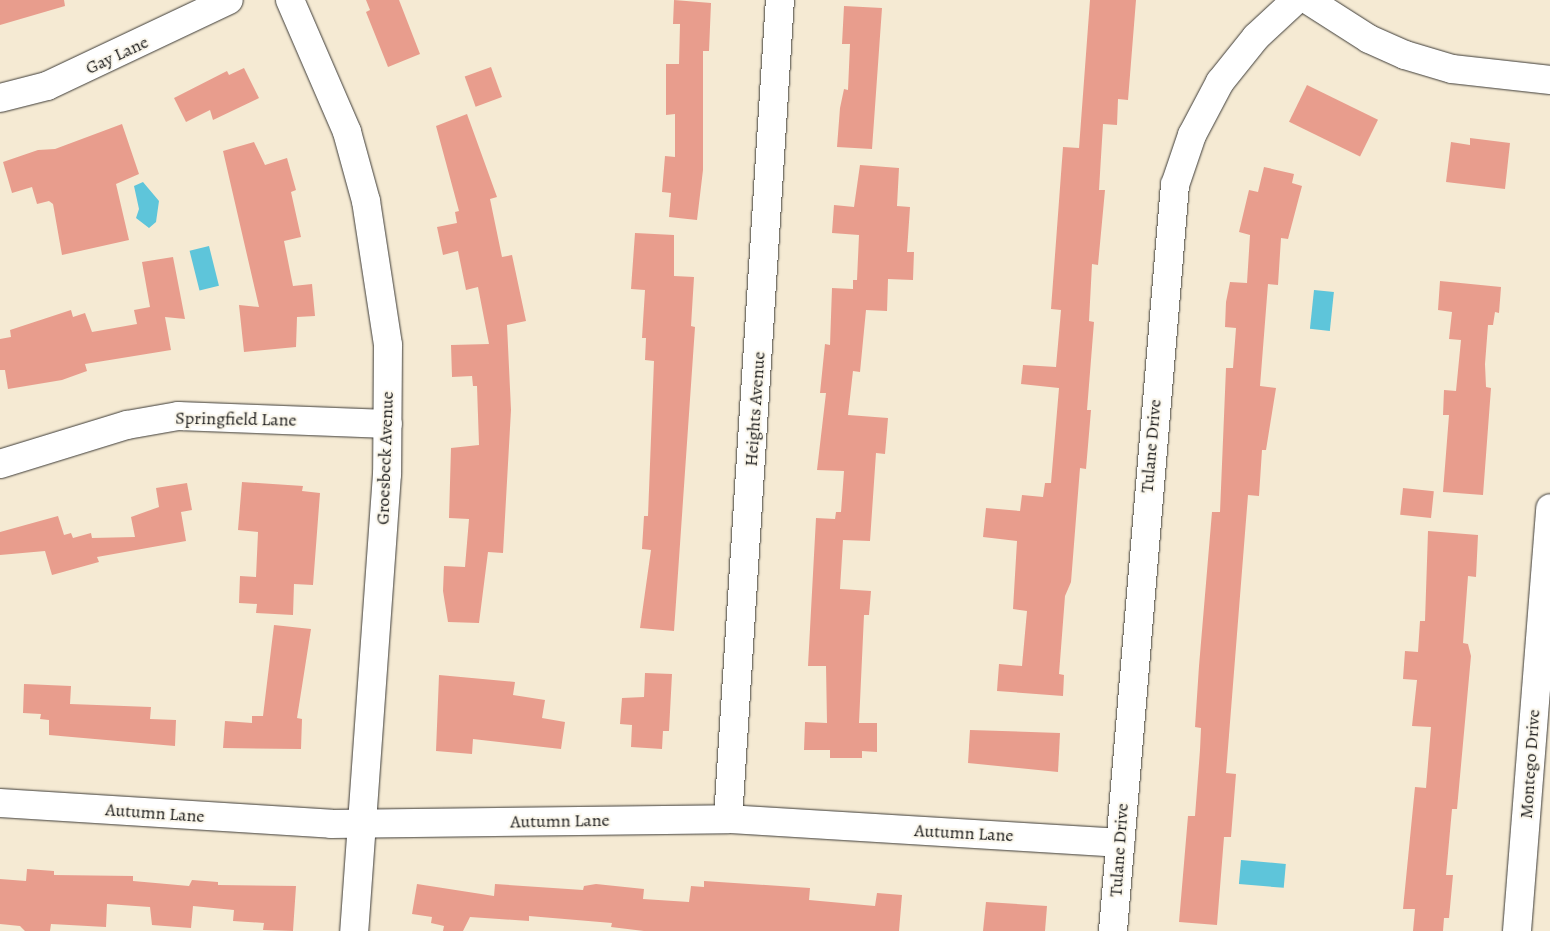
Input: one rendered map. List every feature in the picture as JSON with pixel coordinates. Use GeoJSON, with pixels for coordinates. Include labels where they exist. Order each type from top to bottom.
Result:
{"type":"FeatureCollection","features":[{"type":"Feature","properties":{"kind":"street","name":"Gay Lane"},"geometry":{"type":"LineString","coordinates":[[0,98],[83,70],[229,0]]}},
{"type":"Feature","properties":{"kind":"street","name":"Groesbeck Avenue"},"geometry":{"type":"LineString","coordinates":[[290,0],[346,132],[366,201],[388,345],[388,424],[354,931]]}},
{"type":"Feature","properties":{"kind":"street","name":"Heights Avenue"},"geometry":{"type":"LineString","coordinates":[[728,818],[780,0]]}},
{"type":"Feature","properties":{"kind":"street","name":"Tulane Drive"},"geometry":{"type":"LineString","coordinates":[[1113,931],[1175,185],[1192,135],[1220,82],[1256,37],[1296,0]]}},
{"type":"Feature","properties":{"kind":"street"},"geometry":{"type":"LineString","coordinates":[[1308,0],[1360,34],[1405,55],[1452,69],[1550,80]]}},
{"type":"Feature","properties":{"kind":"street","name":"Springfield Lane"},"geometry":{"type":"LineString","coordinates":[[0,464],[30,459],[127,426],[178,416],[388,424]]}},
{"type":"Feature","properties":{"kind":"street","name":"Montego Drive"},"geometry":{"type":"LineString","coordinates":[[1517,931],[1550,508]]}},
{"type":"Feature","properties":{"kind":"street","name":"Autumn Lane"},"geometry":{"type":"LineString","coordinates":[[0,803],[362,824],[728,818],[1120,843]]}},
{"type":"Feature","properties":{"kind":"water"},"geometry":{"type":"Polygon","coordinates":[[[143,182],[159,201],[156,222],[149,228],[136,218],[139,209],[134,186],[143,182]]]}},
{"type":"Feature","properties":{"kind":"water"},"geometry":{"type":"Polygon","coordinates":[[[209,246],[219,286],[200,291],[190,251],[209,246]]]}},
{"type":"Feature","properties":{"kind":"water"},"geometry":{"type":"Polygon","coordinates":[[[1314,290],[1334,292],[1330,331],[1310,329],[1314,290]]]}},
{"type":"Feature","properties":{"kind":"water"},"geometry":{"type":"Polygon","coordinates":[[[1241,860],[1286,864],[1284,888],[1239,884],[1241,860]]]}},
{"type":"Feature","properties":{"kind":"building"},"geometry":{"type":"Polygon","coordinates":[[[0,0],[64,0],[65,6],[0,25],[0,0]]]}},
{"type":"Feature","properties":{"kind":"building"},"geometry":{"type":"Polygon","coordinates":[[[366,0],[399,0],[420,54],[388,67],[366,12],[370,10],[366,0]]]}},
{"type":"Feature","properties":{"kind":"building"},"geometry":{"type":"Polygon","coordinates":[[[674,0],[711,3],[709,51],[703,51],[703,170],[697,220],[669,217],[671,193],[662,192],[665,156],[675,157],[675,114],[666,115],[666,64],[679,64],[680,24],[673,24],[674,0]]]}},
{"type":"Feature","properties":{"kind":"building"},"geometry":{"type":"Polygon","coordinates":[[[1090,0],[1136,0],[1128,100],[1118,99],[1117,125],[1103,124],[1099,190],[1105,190],[1098,265],[1092,264],[1089,321],[1094,322],[1087,410],[1091,410],[1086,469],[1080,468],[1071,582],[1065,596],[1059,674],[1064,675],[1063,696],[997,691],[999,664],[1022,666],[1027,611],[1013,609],[1017,541],[983,537],[986,508],[1020,511],[1022,495],[1043,497],[1045,483],[1051,483],[1059,388],[1021,384],[1023,365],[1056,367],[1061,310],[1051,309],[1063,147],[1079,148],[1090,0]]]}},
{"type":"Feature","properties":{"kind":"building"},"geometry":{"type":"Polygon","coordinates":[[[844,6],[882,8],[872,149],[837,147],[840,108],[844,89],[848,90],[850,44],[842,44],[844,6]]]}},
{"type":"Feature","properties":{"kind":"building"},"geometry":{"type":"Polygon","coordinates":[[[491,67],[502,97],[476,107],[465,77],[491,67]]]}},
{"type":"Feature","properties":{"kind":"building"},"geometry":{"type":"Polygon","coordinates":[[[244,68],[259,98],[213,120],[210,110],[186,122],[174,98],[227,71],[229,75],[244,68]]]}},
{"type":"Feature","properties":{"kind":"building"},"geometry":{"type":"Polygon","coordinates":[[[1307,85],[1378,120],[1360,156],[1289,122],[1307,85]]]}},
{"type":"Feature","properties":{"kind":"building"},"geometry":{"type":"Polygon","coordinates":[[[467,114],[497,197],[490,199],[502,257],[512,255],[526,321],[507,325],[511,410],[503,553],[488,552],[479,623],[448,622],[443,591],[444,566],[465,567],[469,519],[449,518],[451,448],[479,445],[477,386],[473,386],[472,376],[452,377],[451,345],[489,344],[478,287],[466,290],[458,251],[443,255],[437,227],[457,223],[455,212],[459,211],[436,126],[467,114]]]}},
{"type":"Feature","properties":{"kind":"building"},"geometry":{"type":"Polygon","coordinates":[[[122,124],[139,174],[116,184],[129,240],[62,255],[53,204],[49,201],[37,204],[32,187],[12,193],[3,162],[38,150],[55,149],[122,124]]]}},
{"type":"Feature","properties":{"kind":"building"},"geometry":{"type":"Polygon","coordinates":[[[1470,138],[1510,143],[1505,189],[1446,182],[1451,142],[1470,145],[1470,138]]]}},
{"type":"Feature","properties":{"kind":"building"},"geometry":{"type":"Polygon","coordinates":[[[254,142],[265,165],[287,158],[296,190],[291,192],[301,237],[284,241],[293,286],[312,284],[315,316],[297,317],[296,347],[244,352],[239,305],[259,307],[223,151],[254,142]]]}},
{"type":"Feature","properties":{"kind":"building"},"geometry":{"type":"Polygon","coordinates":[[[860,165],[899,168],[897,206],[910,207],[907,252],[914,252],[913,280],[888,279],[887,311],[866,310],[860,372],[853,371],[848,415],[888,418],[885,454],[876,453],[870,541],[843,540],[840,589],[871,591],[869,615],[864,615],[859,723],[877,723],[877,752],[862,751],[862,758],[830,758],[830,750],[804,750],[805,722],[827,723],[826,666],[808,666],[816,518],[835,519],[836,512],[841,512],[844,471],[817,470],[826,393],[820,393],[825,344],[830,345],[832,288],[853,289],[853,280],[857,280],[859,235],[832,233],[834,205],[854,207],[860,165]]]}},
{"type":"Feature","properties":{"kind":"building"},"geometry":{"type":"Polygon","coordinates":[[[1264,167],[1294,174],[1292,183],[1302,186],[1288,239],[1281,238],[1278,285],[1268,284],[1260,386],[1276,388],[1266,450],[1262,450],[1259,496],[1248,495],[1226,773],[1236,774],[1231,837],[1224,837],[1217,925],[1179,922],[1188,816],[1195,816],[1201,728],[1195,727],[1199,666],[1212,512],[1220,512],[1226,368],[1233,368],[1236,328],[1225,327],[1226,302],[1230,282],[1247,283],[1250,235],[1239,232],[1249,190],[1258,192],[1264,167]]]}},
{"type":"Feature","properties":{"kind":"building"},"geometry":{"type":"Polygon","coordinates":[[[635,233],[674,235],[674,276],[694,277],[691,326],[695,327],[674,631],[640,628],[651,550],[642,549],[644,516],[648,516],[654,361],[645,360],[646,338],[642,338],[645,290],[631,289],[635,233]]]}},
{"type":"Feature","properties":{"kind":"building"},"geometry":{"type":"Polygon","coordinates":[[[173,257],[185,319],[165,317],[171,350],[85,364],[87,371],[62,380],[8,389],[5,370],[0,370],[0,339],[11,337],[10,330],[71,310],[73,317],[85,313],[92,332],[137,324],[134,310],[150,307],[142,262],[173,257]]]}},
{"type":"Feature","properties":{"kind":"building"},"geometry":{"type":"Polygon","coordinates":[[[1440,281],[1501,287],[1499,313],[1495,312],[1493,325],[1488,325],[1485,364],[1486,387],[1491,388],[1483,495],[1443,492],[1449,415],[1443,415],[1444,390],[1456,391],[1461,340],[1449,339],[1452,312],[1438,310],[1440,281]]]}},
{"type":"Feature","properties":{"kind":"building"},"geometry":{"type":"Polygon","coordinates":[[[242,482],[303,486],[302,491],[320,493],[313,585],[294,584],[293,615],[256,613],[257,604],[239,603],[240,576],[256,577],[258,532],[238,530],[242,482]]]}},
{"type":"Feature","properties":{"kind":"building"},"geometry":{"type":"Polygon","coordinates":[[[187,483],[192,510],[181,512],[186,541],[97,557],[99,562],[52,575],[45,551],[0,555],[0,532],[58,516],[64,535],[71,533],[73,538],[91,533],[92,538],[135,537],[131,517],[159,507],[156,488],[187,483]]]}},
{"type":"Feature","properties":{"kind":"building"},"geometry":{"type":"Polygon","coordinates":[[[1403,488],[1434,491],[1431,518],[1400,515],[1403,488]]]}},
{"type":"Feature","properties":{"kind":"building"},"geometry":{"type":"Polygon","coordinates":[[[1428,531],[1478,535],[1476,577],[1468,576],[1463,643],[1468,644],[1471,656],[1457,809],[1452,809],[1446,875],[1453,875],[1449,918],[1444,918],[1443,931],[1413,931],[1415,909],[1403,909],[1415,787],[1426,788],[1431,727],[1412,726],[1417,680],[1403,679],[1405,651],[1418,652],[1420,621],[1425,621],[1428,531]]]}},
{"type":"Feature","properties":{"kind":"building"},"geometry":{"type":"Polygon","coordinates":[[[274,625],[311,629],[297,718],[302,719],[301,749],[223,748],[225,721],[252,723],[252,716],[263,716],[274,625]]]}},
{"type":"Feature","properties":{"kind":"building"},"geometry":{"type":"Polygon","coordinates":[[[645,673],[672,674],[669,731],[663,731],[662,749],[631,747],[632,725],[620,724],[622,698],[644,697],[645,673]]]}},
{"type":"Feature","properties":{"kind":"building"},"geometry":{"type":"Polygon","coordinates":[[[439,675],[515,682],[513,695],[545,700],[542,718],[565,722],[561,749],[473,739],[472,754],[436,751],[439,675]]]}},
{"type":"Feature","properties":{"kind":"building"},"geometry":{"type":"Polygon","coordinates":[[[24,684],[71,686],[70,704],[151,707],[150,719],[176,720],[175,746],[49,735],[49,720],[40,719],[41,714],[23,713],[24,684]]]}},
{"type":"Feature","properties":{"kind":"building"},"geometry":{"type":"Polygon","coordinates":[[[970,730],[1060,733],[1058,772],[968,763],[970,730]]]}},
{"type":"Feature","properties":{"kind":"building"},"geometry":{"type":"Polygon","coordinates":[[[27,869],[54,871],[54,875],[133,876],[133,881],[189,886],[192,880],[218,882],[218,885],[296,886],[293,931],[263,930],[264,923],[233,921],[234,910],[193,906],[191,928],[152,925],[150,907],[107,904],[106,927],[51,924],[50,931],[25,931],[20,926],[0,924],[0,879],[26,881],[27,869]]]}},
{"type":"Feature","properties":{"kind":"building"},"geometry":{"type":"Polygon","coordinates":[[[704,881],[810,888],[809,900],[875,906],[877,893],[902,895],[899,931],[644,931],[611,927],[612,923],[529,916],[529,921],[470,917],[463,931],[443,931],[444,926],[431,923],[432,917],[412,914],[417,884],[494,896],[495,884],[583,890],[584,886],[596,884],[644,889],[643,899],[689,902],[691,886],[704,887],[704,881]]]}},
{"type":"Feature","properties":{"kind":"building"},"geometry":{"type":"Polygon","coordinates":[[[986,902],[1047,906],[1045,931],[983,931],[986,902]]]}}]}
